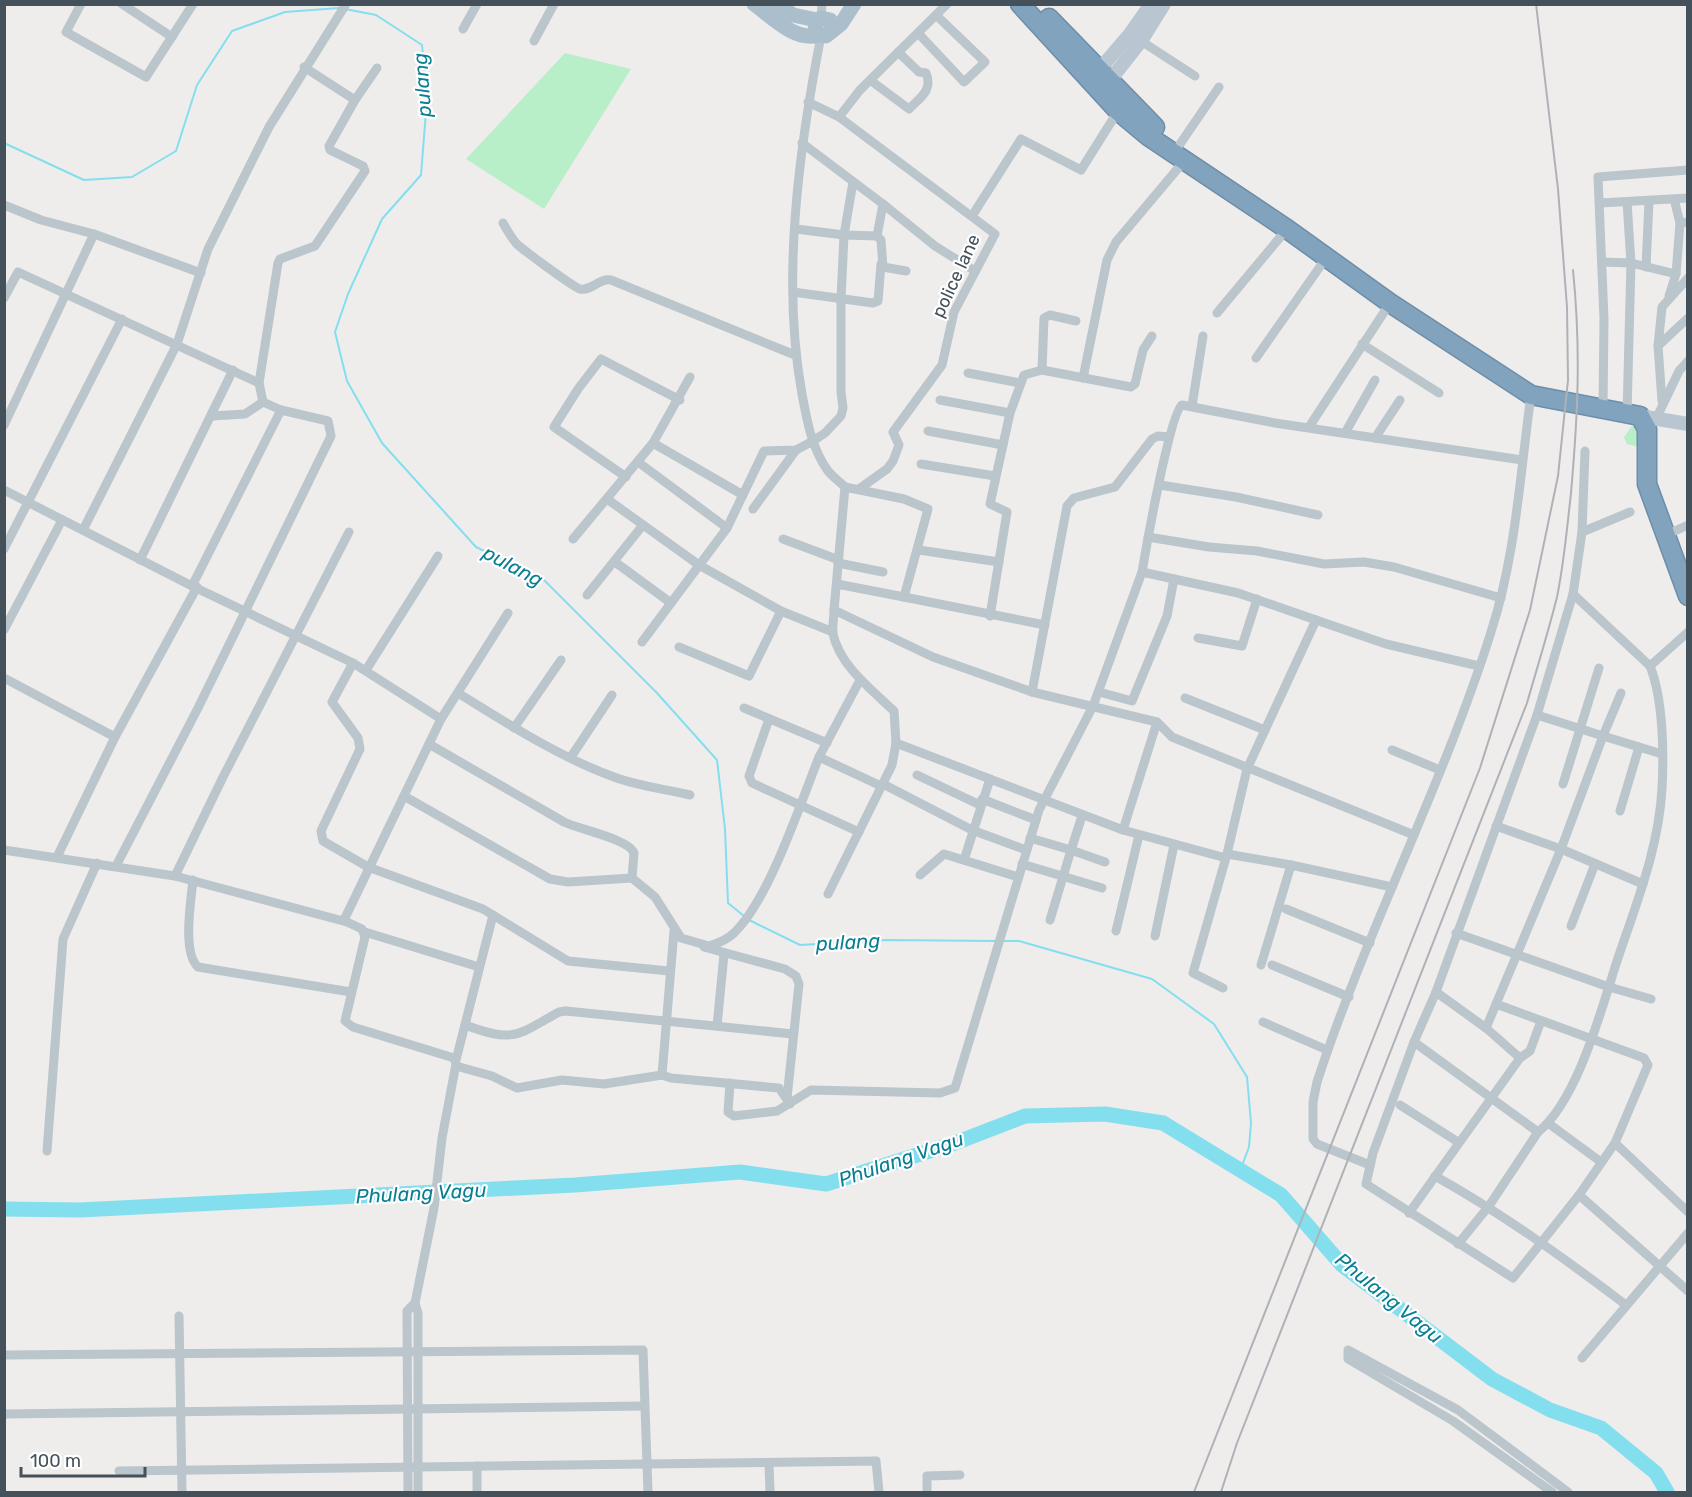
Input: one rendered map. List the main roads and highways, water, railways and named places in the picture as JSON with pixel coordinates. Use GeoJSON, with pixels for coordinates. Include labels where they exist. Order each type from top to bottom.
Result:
{"type":"FeatureCollection","features":[{"type":"Feature","properties":{"kind":"highway"},"geometry":{"type":"LineString","coordinates":[[1020,4],[1100,81],[1183,152],[1390,303],[1540,396],[1641,415],[1647,429],[1647,484],[1687,596]]}},
{"type":"Feature","properties":{"kind":"highway"},"geometry":{"type":"LineString","coordinates":[[1036,4],[1100,81],[1118,111],[1148,136],[1183,152],[1542,389],[1540,396]]}},
{"type":"Feature","properties":{"kind":"main road"},"geometry":{"type":"LineString","coordinates":[[754,4],[797,34],[813,37],[842,4]]}},
{"type":"Feature","properties":{"kind":"main road"},"geometry":{"type":"LineString","coordinates":[[776,4],[793,15],[823,23],[841,24],[854,4]]}},
{"type":"Feature","properties":{"kind":"main road"},"geometry":{"type":"LineString","coordinates":[[1100,81],[1151,4]]}},
{"type":"Feature","properties":{"kind":"main road"},"geometry":{"type":"LineString","coordinates":[[1100,81],[1141,41],[1164,4]]}},
{"type":"Feature","properties":{"kind":"main road"},"geometry":{"type":"LineString","coordinates":[[1641,415],[1688,424]]}},
{"type":"Feature","properties":{"kind":"waterway","name":"pulang"},"geometry":{"type":"LineString","coordinates":[[4,143],[84,180],[132,177],[176,151],[197,85],[232,31],[285,12],[339,8]]}},
{"type":"Feature","properties":{"kind":"waterway","name":"pulang"},"geometry":{"type":"LineString","coordinates":[[345,9],[376,15],[422,45],[427,99],[421,175],[382,219],[348,294],[335,332],[347,381],[382,443],[476,547],[545,581],[657,693],[717,760],[725,829],[728,903],[744,916]]}},
{"type":"Feature","properties":{"kind":"waterway","name":"pulang"},"geometry":{"type":"LineString","coordinates":[[749,920],[800,945],[886,940],[995,941]]}},
{"type":"Feature","properties":{"kind":"waterway","name":"pulang"},"geometry":{"type":"LineString","coordinates":[[1004,941],[1019,941],[1152,979],[1214,1024],[1247,1077],[1251,1123],[1249,1147],[1240,1171]]}},
{"type":"Feature","properties":{"kind":"waterway","name":"Phulang Vagu"},"geometry":{"type":"LineString","coordinates":[[4,1209],[80,1210],[575,1185],[740,1172],[826,1184],[955,1143],[1025,1116],[1105,1114],[1163,1123],[1281,1195],[1342,1265],[1492,1379],[1550,1410],[1601,1428],[1656,1473],[1667,1492]]}},
{"type":"Feature","properties":{"kind":"railway"},"geometry":{"type":"LineString","coordinates":[[1194,1492],[1480,768],[1530,610],[1558,476],[1568,380],[1567,307],[1558,189],[1536,4]]}},
{"type":"Feature","properties":{"kind":"railway"},"geometry":{"type":"LineString","coordinates":[[1221,1492],[1237,1443],[1527,703],[1554,610],[1567,532],[1577,408],[1578,355],[1573,270]]}}]}
